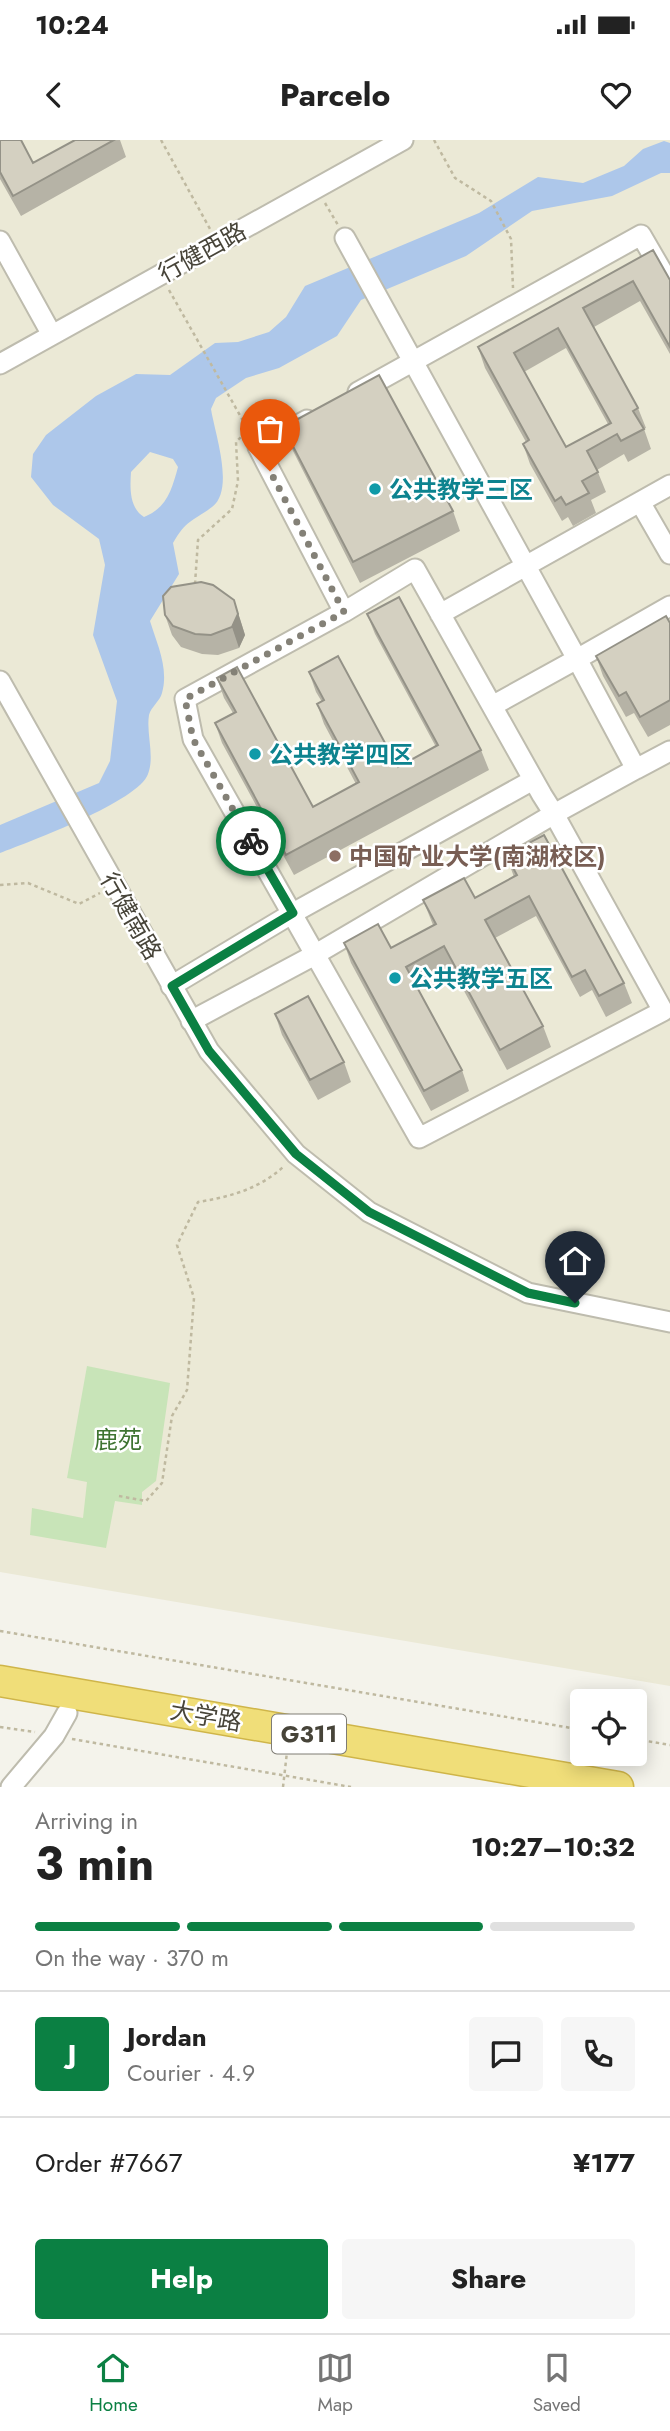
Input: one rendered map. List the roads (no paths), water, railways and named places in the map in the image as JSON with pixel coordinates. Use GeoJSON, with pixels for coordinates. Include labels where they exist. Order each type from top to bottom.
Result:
{"type":"FeatureCollection","features":[{"type":"Feature","properties":{"kind":"highway","name":"大学路"},"geometry":{"type":"LineString","coordinates":[[0,1681],[618,1787]]}},
{"type":"Feature","properties":{"kind":"highway","name":"大学路"},"geometry":{"type":"LineString","coordinates":[[0,1702],[60,1725],[286,1763],[498,1787]]}},
{"type":"Feature","properties":{"kind":"street","name":"行健西路"},"geometry":{"type":"LineString","coordinates":[[0,364],[398,141]]}},
{"type":"Feature","properties":{"kind":"street"},"geometry":{"type":"LineString","coordinates":[[344,612],[253,439],[335,404],[641,235],[670,285]]}},
{"type":"Feature","properties":{"kind":"street"},"geometry":{"type":"LineString","coordinates":[[345,238],[636,769]]}},
{"type":"Feature","properties":{"kind":"street"},"geometry":{"type":"LineString","coordinates":[[0,241],[52,335]]}},
{"type":"Feature","properties":{"kind":"street"},"geometry":{"type":"LineString","coordinates":[[440,614],[670,485]]}},
{"type":"Feature","properties":{"kind":"street"},"geometry":{"type":"LineString","coordinates":[[640,502],[670,554]]}},
{"type":"Feature","properties":{"kind":"street"},"geometry":{"type":"LineString","coordinates":[[415,569],[663,1011],[419,1138],[193,739],[185,699],[344,612],[415,569]]}},
{"type":"Feature","properties":{"kind":"street"},"geometry":{"type":"LineString","coordinates":[[492,706],[670,606]]}},
{"type":"Feature","properties":{"kind":"street","name":"行健南路"},"geometry":{"type":"LineString","coordinates":[[0,681],[209,1051],[296,1154],[369,1212],[528,1293],[670,1322]]}},
{"type":"Feature","properties":{"kind":"street"},"geometry":{"type":"LineString","coordinates":[[191,1021],[316,954],[554,814],[670,751]]}},
{"type":"Feature","properties":{"kind":"street"},"geometry":{"type":"LineString","coordinates":[[172,986],[293,913],[533,780]]}},
{"type":"Feature","properties":{"kind":"street"},"geometry":{"type":"LineString","coordinates":[[11,1787],[60,1725]]}},
{"type":"Feature","properties":{"kind":"water"},"geometry":{"type":"Polygon","coordinates":[[[664,141],[670,143],[670,173],[661,173],[612,196],[532,211],[466,256],[361,300],[337,336],[279,368],[246,378],[216,398],[211,409],[222,461],[222,488],[219,499],[186,525],[173,543],[179,574],[150,621],[161,656],[164,684],[161,696],[149,715],[151,760],[148,774],[140,785],[105,808],[0,853],[0,825],[99,783],[110,761],[117,701],[93,635],[105,565],[99,539],[53,505],[31,477],[33,454],[46,435],[96,396],[136,374],[170,375],[215,343],[238,342],[269,332],[286,317],[305,286],[479,213],[538,177],[583,183],[624,166],[643,149],[664,141]],[[150,452],[131,472],[133,503],[144,517],[158,508],[167,497],[178,467],[173,459],[150,452]]]}},
{"type":"Feature","properties":{"kind":"place","name":"公共教学三区"},"geometry":{"type":"Point","coordinates":[375,489]}},
{"type":"Feature","properties":{"kind":"place","name":"公共教学四区"},"geometry":{"type":"Point","coordinates":[255,754]}},
{"type":"Feature","properties":{"kind":"place","name":"中国矿业大学(南湖校区)"},"geometry":{"type":"Point","coordinates":[335,856]}},
{"type":"Feature","properties":{"kind":"place","name":"公共教学五区"},"geometry":{"type":"Point","coordinates":[395,978]}},
{"type":"Feature","properties":{"kind":"park label","name":"鹿苑"},"geometry":{"type":"Point","coordinates":[118,1439]}}]}
